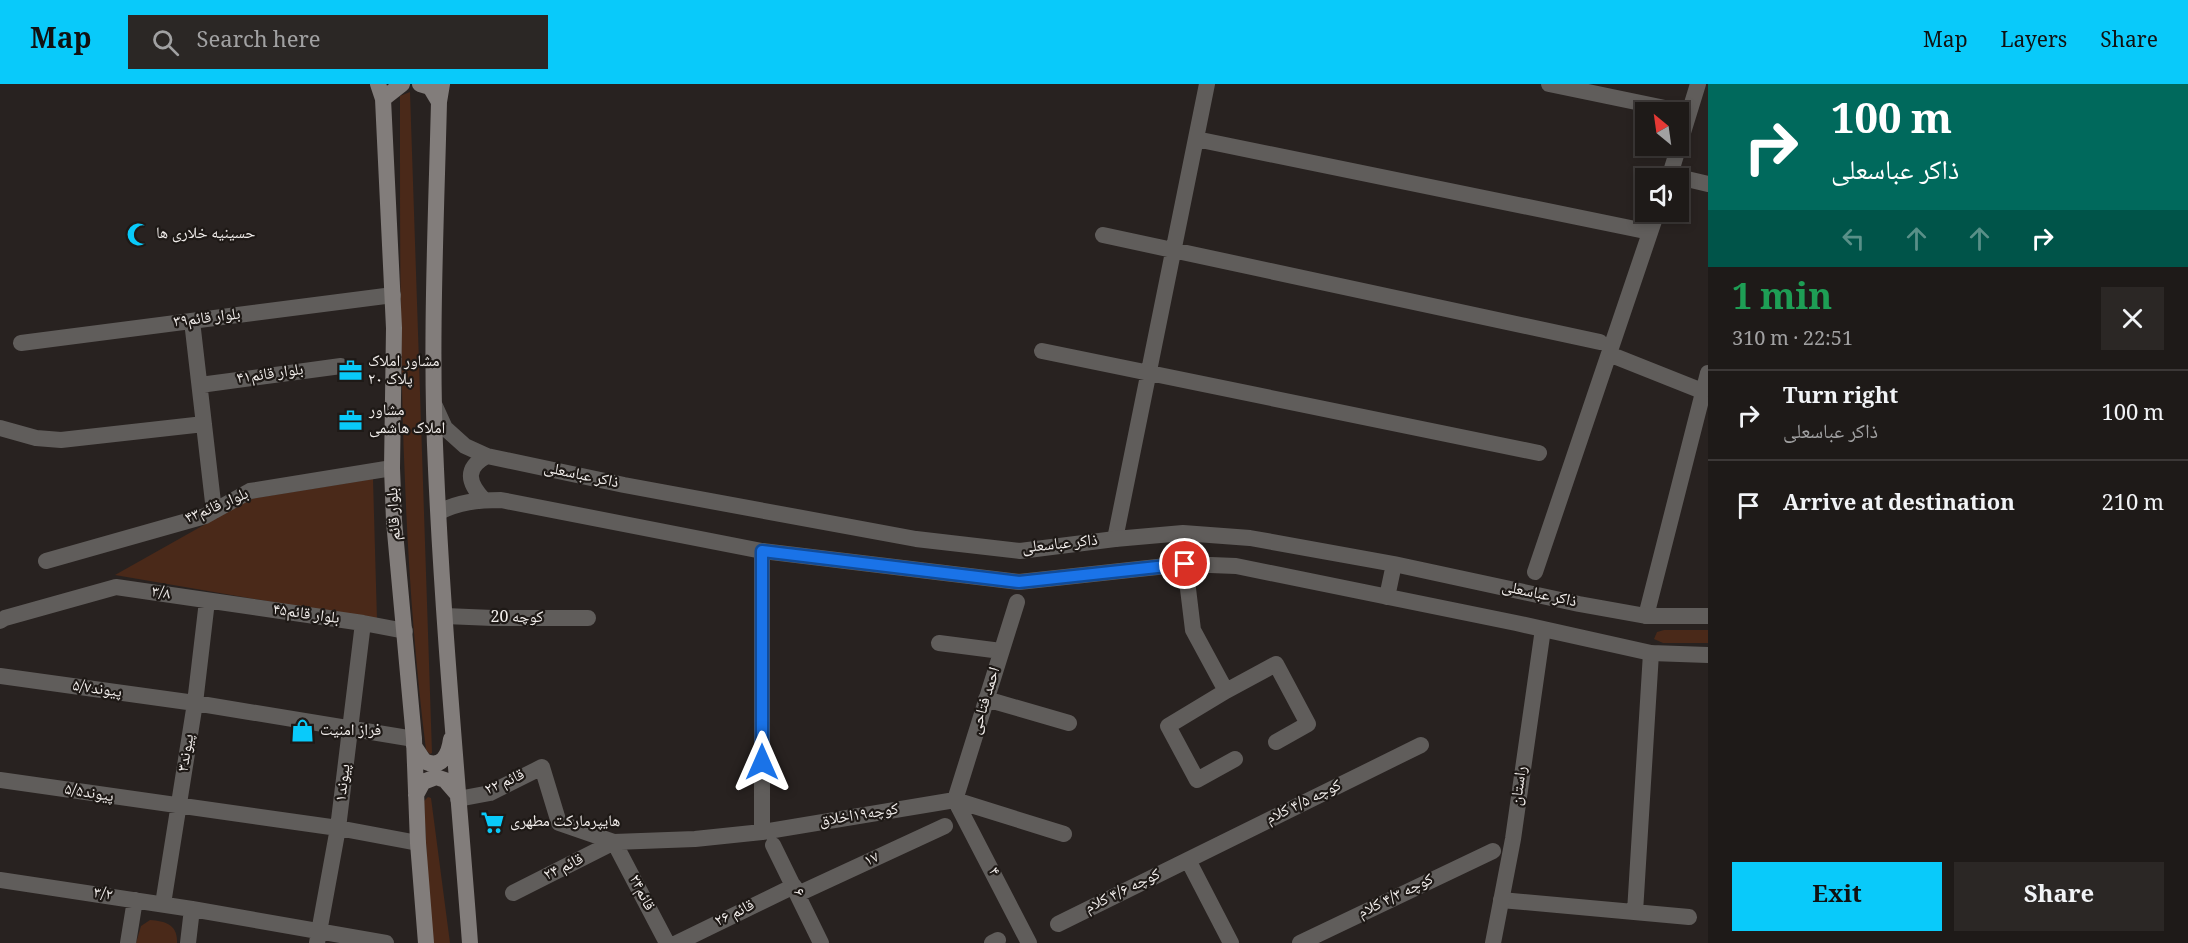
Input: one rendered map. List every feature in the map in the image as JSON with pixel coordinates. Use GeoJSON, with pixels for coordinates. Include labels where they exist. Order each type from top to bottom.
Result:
{"type":"FeatureCollection","features":[{"type":"Feature","properties":{"kind":"main road"},"geometry":{"type":"LineString","coordinates":[[381,92],[402,84]]}},
{"type":"Feature","properties":{"kind":"main road"},"geometry":{"type":"LineString","coordinates":[[420,84],[430,87],[439,102]]}},
{"type":"Feature","properties":{"kind":"main road"},"geometry":{"type":"LineString","coordinates":[[442,84],[439,102],[434,316],[438,512],[470,943]]}},
{"type":"Feature","properties":{"kind":"main road","name":"بلوار قائم"},"geometry":{"type":"LineString","coordinates":[[381,92],[393,295],[394,521],[414,742],[418,843],[426,943]]}},
{"type":"Feature","properties":{"kind":"main road"},"geometry":{"type":"LineString","coordinates":[[414,742],[424,761],[441,762],[449,753],[453,728]]}},
{"type":"Feature","properties":{"kind":"main road"},"geometry":{"type":"LineString","coordinates":[[416,795],[423,782],[436,777],[446,780],[458,797]]}},
{"type":"Feature","properties":{"kind":"street"},"geometry":{"type":"LineString","coordinates":[[1115,538],[1207,84]]}},
{"type":"Feature","properties":{"kind":"street"},"geometry":{"type":"LineString","coordinates":[[1549,84],[1636,102]]}},
{"type":"Feature","properties":{"kind":"street"},"geometry":{"type":"LineString","coordinates":[[1689,113],[1698,84]]}},
{"type":"Feature","properties":{"kind":"street"},"geometry":{"type":"LineString","coordinates":[[1196,139],[1650,232]]}},
{"type":"Feature","properties":{"kind":"street"},"geometry":{"type":"LineString","coordinates":[[1689,181],[1708,184]]}},
{"type":"Feature","properties":{"kind":"street"},"geometry":{"type":"LineString","coordinates":[[1535,572],[1604,348],[1654,222]]}},
{"type":"Feature","properties":{"kind":"street"},"geometry":{"type":"LineString","coordinates":[[1103,235],[1604,348],[1702,391]]}},
{"type":"Feature","properties":{"kind":"street","name":"بلوار قائم۳۹"},"geometry":{"type":"LineString","coordinates":[[21,343],[393,295]]}},
{"type":"Feature","properties":{"kind":"street"},"geometry":{"type":"LineString","coordinates":[[192,321],[214,511]]}},
{"type":"Feature","properties":{"kind":"street"},"geometry":{"type":"LineString","coordinates":[[1042,351],[1539,453]]}},
{"type":"Feature","properties":{"kind":"street","name":"بلوار قائم۴۱"},"geometry":{"type":"LineString","coordinates":[[200,385],[341,366]]}},
{"type":"Feature","properties":{"kind":"street"},"geometry":{"type":"LineString","coordinates":[[1646,616],[1708,373]]}},
{"type":"Feature","properties":{"kind":"street","name":"ذاکر عباسعلی"},"geometry":{"type":"LineString","coordinates":[[435,406],[445,428],[465,446],[487,456],[624,485],[916,539],[1020,550],[1115,538],[1183,533],[1250,538],[1394,564],[1646,616],[1708,616]]}},
{"type":"Feature","properties":{"kind":"street"},"geometry":{"type":"LineString","coordinates":[[0,428],[36,438],[61,440],[204,424]]}},
{"type":"Feature","properties":{"kind":"street"},"geometry":{"type":"LineString","coordinates":[[484,500],[471,482],[471,470],[477,461],[487,456]]}},
{"type":"Feature","properties":{"kind":"street","name":"بلوار قائم۴۳"},"geometry":{"type":"LineString","coordinates":[[46,561],[205,516],[250,491],[392,468]]}},
{"type":"Feature","properties":{"kind":"street","name":"ذاکر عباسعلی"},"geometry":{"type":"LineString","coordinates":[[438,512],[454,504],[501,500],[762,551],[1019,582],[1185,564],[1236,566],[1651,653],[1708,655]]}},
{"type":"Feature","properties":{"kind":"street"},"geometry":{"type":"LineString","coordinates":[[762,551],[768,838]]}},
{"type":"Feature","properties":{"kind":"street"},"geometry":{"type":"LineString","coordinates":[[1185,564],[1193,630],[1226,691]]}},
{"type":"Feature","properties":{"kind":"street"},"geometry":{"type":"LineString","coordinates":[[1387,597],[1394,564]]}},
{"type":"Feature","properties":{"kind":"street","name":"۳/۸"},"geometry":{"type":"LineString","coordinates":[[0,621],[116,587],[207,601]]}},
{"type":"Feature","properties":{"kind":"street","name":"بلوار قائم۴۵"},"geometry":{"type":"LineString","coordinates":[[207,601],[405,631]]}},
{"type":"Feature","properties":{"kind":"street","name":"پیوند۳"},"geometry":{"type":"LineString","coordinates":[[163,904],[195,704],[207,601]]}},
{"type":"Feature","properties":{"kind":"street","name":"احمد فتاحی"},"geometry":{"type":"LineString","coordinates":[[955,800],[1017,602]]}},
{"type":"Feature","properties":{"kind":"street","name":"کوچه 20"},"geometry":{"type":"LineString","coordinates":[[446,616],[588,618]]}},
{"type":"Feature","properties":{"kind":"street","name":"پیوند۱"},"geometry":{"type":"LineString","coordinates":[[318,937],[338,828],[363,623]]}},
{"type":"Feature","properties":{"kind":"street","name":"راستان"},"geometry":{"type":"LineString","coordinates":[[1493,943],[1513,838],[1543,629]]}},
{"type":"Feature","properties":{"kind":"street"},"geometry":{"type":"LineString","coordinates":[[939,644],[1001,651]]}},
{"type":"Feature","properties":{"kind":"street"},"geometry":{"type":"LineString","coordinates":[[1635,912],[1651,653]]}},
{"type":"Feature","properties":{"kind":"street"},"geometry":{"type":"LineString","coordinates":[[1235,759],[1197,780],[1168,726],[1276,664],[1308,724],[1276,742]]}},
{"type":"Feature","properties":{"kind":"street","name":"پیوند۵/۷"},"geometry":{"type":"LineString","coordinates":[[0,676],[195,704],[351,729],[414,742]]}},
{"type":"Feature","properties":{"kind":"street"},"geometry":{"type":"LineString","coordinates":[[986,699],[1069,723]]}},
{"type":"Feature","properties":{"kind":"street","name":"کوچه ۴/۵ کلام"},"geometry":{"type":"LineString","coordinates":[[1188,860],[1421,745]]}},
{"type":"Feature","properties":{"kind":"street","name":"قائم ۲۲"},"geometry":{"type":"LineString","coordinates":[[458,797],[490,793],[542,767],[559,823],[614,843]]}},
{"type":"Feature","properties":{"kind":"street","name":"پیوند۵/۵"},"geometry":{"type":"LineString","coordinates":[[0,780],[338,828],[418,843]]}},
{"type":"Feature","properties":{"kind":"street"},"geometry":{"type":"LineString","coordinates":[[955,800],[1064,834]]}},
{"type":"Feature","properties":{"kind":"street","name":"کوچه۱۹اخلاق"},"geometry":{"type":"LineString","coordinates":[[614,843],[768,838],[955,800]]}},
{"type":"Feature","properties":{"kind":"street","name":"۴"},"geometry":{"type":"LineString","coordinates":[[955,800],[1029,943]]}},
{"type":"Feature","properties":{"kind":"street","name":"۱۷"},"geometry":{"type":"LineString","coordinates":[[796,890],[945,826]]}},
{"type":"Feature","properties":{"kind":"street","name":"۶"},"geometry":{"type":"LineString","coordinates":[[768,838],[821,943]]}},
{"type":"Feature","properties":{"kind":"street","name":"۲۴ قائم"},"geometry":{"type":"LineString","coordinates":[[513,892],[614,843]]}},
{"type":"Feature","properties":{"kind":"street","name":"قائم۲۴"},"geometry":{"type":"LineString","coordinates":[[614,843],[667,943]]}},
{"type":"Feature","properties":{"kind":"street","name":"کوچه ۴/۳ کلام"},"geometry":{"type":"LineString","coordinates":[[1300,943],[1492,851]]}},
{"type":"Feature","properties":{"kind":"street"},"geometry":{"type":"LineString","coordinates":[[1188,860],[1231,943]]}},
{"type":"Feature","properties":{"kind":"street","name":"کوچه ۴/۶ کلام"},"geometry":{"type":"LineString","coordinates":[[1058,924],[1188,860]]}},
{"type":"Feature","properties":{"kind":"street","name":"۳/۲"},"geometry":{"type":"LineString","coordinates":[[0,880],[192,909],[318,937],[386,943]]}},
{"type":"Feature","properties":{"kind":"street","name":"قائم ۲۶"},"geometry":{"type":"LineString","coordinates":[[677,943],[796,890]]}},
{"type":"Feature","properties":{"kind":"street"},"geometry":{"type":"LineString","coordinates":[[128,943],[135,900]]}},
{"type":"Feature","properties":{"kind":"street"},"geometry":{"type":"LineString","coordinates":[[1501,900],[1689,917]]}},
{"type":"Feature","properties":{"kind":"street"},"geometry":{"type":"LineString","coordinates":[[188,943],[192,909]]}},
{"type":"Feature","properties":{"kind":"shaded area"},"geometry":{"type":"Polygon","coordinates":[[[410,92],[432,753],[430,754],[426,750],[417,669],[403,423],[400,96],[410,92]]]}},
{"type":"Feature","properties":{"kind":"shaded area"},"geometry":{"type":"Polygon","coordinates":[[[373,479],[377,620],[115,575],[250,499],[373,479]]]}},
{"type":"Feature","properties":{"kind":"shaded area"},"geometry":{"type":"Polygon","coordinates":[[[1708,630],[1708,643],[1663,643],[1654,639],[1657,632],[1708,630]]]}},
{"type":"Feature","properties":{"kind":"shaded area"},"geometry":{"type":"Polygon","coordinates":[[[428,797],[431,798],[450,943],[431,943],[424,801],[428,797]]]}},
{"type":"Feature","properties":{"kind":"shaded area"},"geometry":{"type":"Polygon","coordinates":[[[150,920],[170,925],[177,937],[177,943],[136,943],[141,926],[150,920]]]}},
{"type":"Feature","properties":{"kind":"place","name":"حسینیه خلاری ها"},"geometry":{"type":"Point","coordinates":[138,234]}},
{"type":"Feature","properties":{"kind":"place","name":"مشاور املاک پلاک ۲۰"},"geometry":{"type":"Point","coordinates":[350,371]}},
{"type":"Feature","properties":{"kind":"place","name":"مشاور املاک هاشمی"},"geometry":{"type":"Point","coordinates":[351,420]}},
{"type":"Feature","properties":{"kind":"place","name":"فراز امنیت"},"geometry":{"type":"Point","coordinates":[302,731]}},
{"type":"Feature","properties":{"kind":"place","name":"هایپرمارکت مطهری"},"geometry":{"type":"Point","coordinates":[492,822]}},
{"type":"Feature","properties":{"kind":"route"},"geometry":{"type":"LineString","coordinates":[[762,762],[762,551],[1019,582],[1185,564]]}}]}
